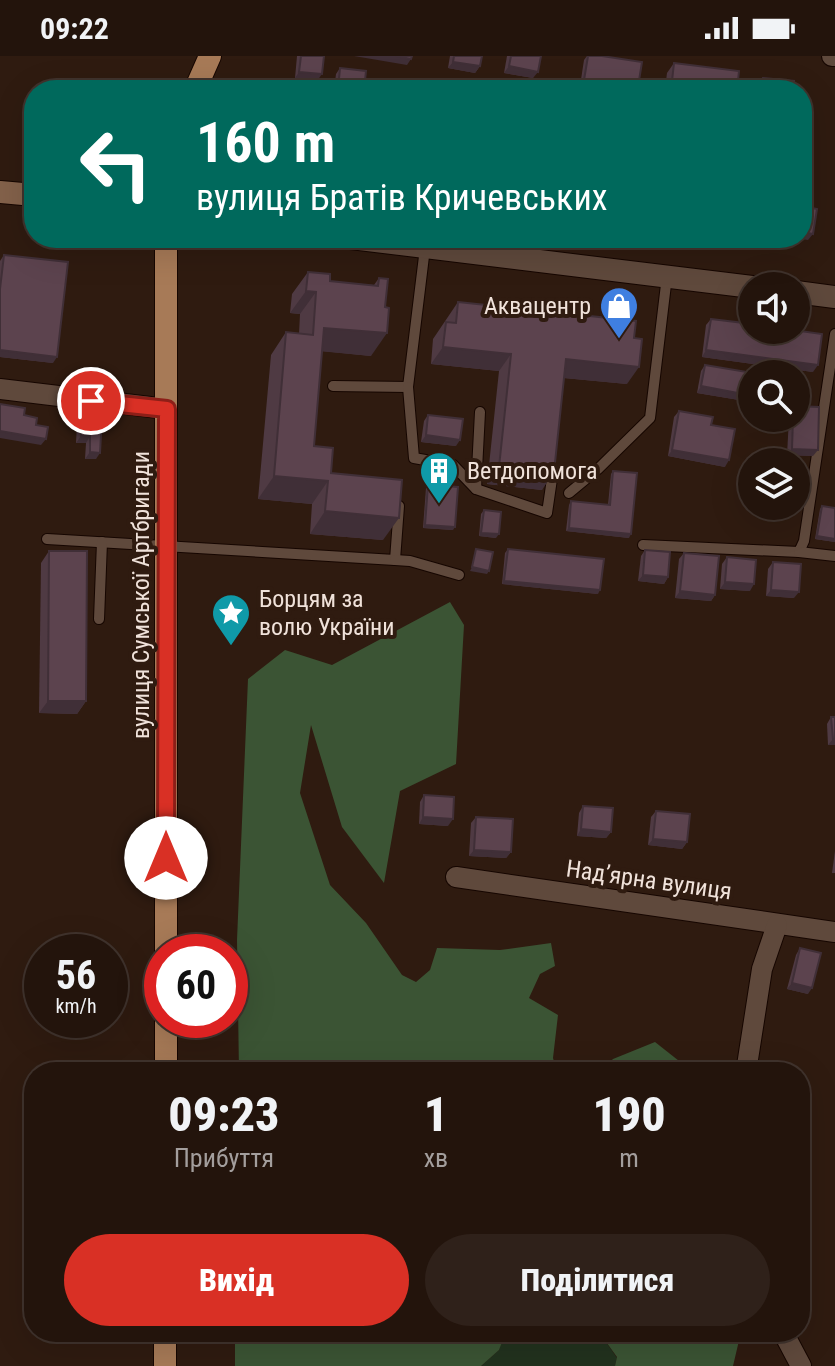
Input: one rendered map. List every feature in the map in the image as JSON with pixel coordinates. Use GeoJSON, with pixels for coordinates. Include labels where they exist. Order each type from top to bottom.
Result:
{"type":"FeatureCollection","features":[{"type":"Feature","properties":{"kind":"main road"},"geometry":{"type":"LineString","coordinates":[[199,80],[210,56]]}},
{"type":"Feature","properties":{"kind":"main road"},"geometry":{"type":"LineString","coordinates":[[0,192],[24,194]]}},
{"type":"Feature","properties":{"kind":"main road","name":"вулиця Сумської Артбригади"},"geometry":{"type":"LineString","coordinates":[[166,248],[166,934]]}},
{"type":"Feature","properties":{"kind":"main road"},"geometry":{"type":"LineString","coordinates":[[166,1038],[166,1062]]}},
{"type":"Feature","properties":{"kind":"main road"},"geometry":{"type":"LineString","coordinates":[[165,1342],[165,1366]]}},
{"type":"Feature","properties":{"kind":"street"},"geometry":{"type":"LineString","coordinates":[[425,248],[738,285]]}},
{"type":"Feature","properties":{"kind":"street"},"geometry":{"type":"LineString","coordinates":[[810,294],[835,297]]}},
{"type":"Feature","properties":{"kind":"street"},"geometry":{"type":"LineString","coordinates":[[0,389],[167,409]]}},
{"type":"Feature","properties":{"kind":"street","name":"Надʼярна вулиця"},"geometry":{"type":"LineString","coordinates":[[456,877],[835,932]]}},
{"type":"Feature","properties":{"kind":"street"},"geometry":{"type":"LineString","coordinates":[[748,1062],[762,969],[777,925]]}},
{"type":"Feature","properties":{"kind":"street"},"geometry":{"type":"LineString","coordinates":[[788,1342],[801,1366]]}},
{"type":"Feature","properties":{"kind":"lane"},"geometry":{"type":"LineString","coordinates":[[425,248],[408,387],[414,458],[453,465],[476,489],[547,513],[553,472]]}},
{"type":"Feature","properties":{"kind":"lane"},"geometry":{"type":"LineString","coordinates":[[569,493],[650,418],[667,276]]}},
{"type":"Feature","properties":{"kind":"lane"},"geometry":{"type":"LineString","coordinates":[[799,552],[804,541],[835,334]]}},
{"type":"Feature","properties":{"kind":"lane"},"geometry":{"type":"LineString","coordinates":[[333,386],[408,387]]}},
{"type":"Feature","properties":{"kind":"lane"},"geometry":{"type":"LineString","coordinates":[[476,489],[480,412]]}},
{"type":"Feature","properties":{"kind":"lane"},"geometry":{"type":"LineString","coordinates":[[395,560],[399,501]]}},
{"type":"Feature","properties":{"kind":"lane"},"geometry":{"type":"LineString","coordinates":[[47,539],[410,561],[459,575]]}},
{"type":"Feature","properties":{"kind":"lane"},"geometry":{"type":"LineString","coordinates":[[99,619],[102,542]]}},
{"type":"Feature","properties":{"kind":"lane"},"geometry":{"type":"LineString","coordinates":[[643,545],[835,556]]}},
{"type":"Feature","properties":{"kind":"green space"},"geometry":{"type":"Polygon","coordinates":[[[450,602],[464,625],[456,764],[400,791],[384,883],[342,827],[311,725],[300,793],[330,885],[366,923],[402,975],[416,982],[430,970],[437,948],[500,950],[551,943],[555,966],[540,974],[529,998],[558,1015],[554,1062],[239,1062],[238,1038],[248,1038],[248,934],[237,934],[248,679],[285,650],[332,665],[450,602]]]}},
{"type":"Feature","properties":{"kind":"green space"},"geometry":{"type":"Polygon","coordinates":[[[655,1042],[680,1062],[610,1062],[655,1042]]]}},
{"type":"Feature","properties":{"kind":"green space"},"geometry":{"type":"Polygon","coordinates":[[[235,1342],[502,1342],[499,1350],[481,1366],[235,1366],[235,1342]]]}},
{"type":"Feature","properties":{"kind":"green space"},"geometry":{"type":"Polygon","coordinates":[[[502,1342],[606,1342],[617,1358],[615,1366],[481,1366],[499,1350],[502,1342]]]}},
{"type":"Feature","properties":{"kind":"green space"},"geometry":{"type":"Polygon","coordinates":[[[606,1342],[739,1342],[733,1366],[615,1366],[617,1357],[606,1342]]]}},
{"type":"Feature","properties":{"kind":"building"},"geometry":{"type":"Polygon","coordinates":[[[301,56],[324,56],[322,74],[299,72],[301,56]]]}},
{"type":"Feature","properties":{"kind":"building"},"geometry":{"type":"Polygon","coordinates":[[[454,56],[482,56],[480,66],[453,62],[454,56]]]}},
{"type":"Feature","properties":{"kind":"building"},"geometry":{"type":"Polygon","coordinates":[[[511,56],[541,56],[538,72],[509,66],[511,56]]]}},
{"type":"Feature","properties":{"kind":"building"},"geometry":{"type":"Polygon","coordinates":[[[588,56],[642,62],[639,80],[584,80],[588,56]]]}},
{"type":"Feature","properties":{"kind":"building"},"geometry":{"type":"Polygon","coordinates":[[[674,63],[739,71],[738,80],[672,80],[674,63]]]}},
{"type":"Feature","properties":{"kind":"building"},"geometry":{"type":"Polygon","coordinates":[[[340,68],[366,71],[365,80],[339,80],[340,68]]]}},
{"type":"Feature","properties":{"kind":"building"},"geometry":{"type":"Polygon","coordinates":[[[812,208],[817,209],[812,234],[812,208]]]}},
{"type":"Feature","properties":{"kind":"building"},"geometry":{"type":"Polygon","coordinates":[[[4,255],[68,262],[57,357],[0,350],[0,289],[4,255]]]}},
{"type":"Feature","properties":{"kind":"building"},"geometry":{"type":"Polygon","coordinates":[[[308,272],[330,274],[330,281],[378,286],[379,278],[388,279],[385,307],[389,308],[387,333],[324,328],[314,446],[333,448],[331,473],[402,480],[399,518],[325,511],[328,481],[274,476],[286,332],[313,335],[316,292],[306,291],[308,272]]]}},
{"type":"Feature","properties":{"kind":"building"},"geometry":{"type":"Polygon","coordinates":[[[458,302],[636,321],[634,338],[642,339],[639,367],[566,359],[554,472],[499,467],[511,354],[443,347],[446,322],[456,323],[458,302]]]}},
{"type":"Feature","properties":{"kind":"building"},"geometry":{"type":"Polygon","coordinates":[[[711,319],[738,322],[738,344],[810,344],[810,332],[822,334],[818,365],[810,364],[810,360],[781,360],[706,350],[711,319]]]}},
{"type":"Feature","properties":{"kind":"building"},"geometry":{"type":"Polygon","coordinates":[[[705,365],[738,370],[738,393],[701,386],[705,365]]]}},
{"type":"Feature","properties":{"kind":"building"},"geometry":{"type":"Polygon","coordinates":[[[0,404],[25,408],[24,415],[37,418],[36,425],[48,427],[46,439],[0,431],[0,404]]]}},
{"type":"Feature","properties":{"kind":"building"},"geometry":{"type":"Polygon","coordinates":[[[810,407],[819,407],[818,450],[792,448],[793,432],[810,432],[810,407]]]}},
{"type":"Feature","properties":{"kind":"building"},"geometry":{"type":"Polygon","coordinates":[[[679,411],[713,417],[711,425],[735,429],[729,460],[672,450],[679,411]]]}},
{"type":"Feature","properties":{"kind":"building"},"geometry":{"type":"Polygon","coordinates":[[[428,415],[463,419],[460,440],[426,435],[428,415]]]}},
{"type":"Feature","properties":{"kind":"building"},"geometry":{"type":"Polygon","coordinates":[[[81,416],[102,417],[100,453],[90,452],[90,436],[81,436],[81,416]]]}},
{"type":"Feature","properties":{"kind":"building"},"geometry":{"type":"Polygon","coordinates":[[[613,471],[637,473],[631,534],[569,528],[571,501],[610,505],[613,471]]]}},
{"type":"Feature","properties":{"kind":"building","name":"Ветдопомога"},"geometry":{"type":"Polygon","coordinates":[[[428,485],[458,487],[455,527],[425,525],[428,485]]]}},
{"type":"Feature","properties":{"kind":"building"},"geometry":{"type":"Polygon","coordinates":[[[822,506],[835,508],[835,539],[817,536],[822,506]]]}},
{"type":"Feature","properties":{"kind":"building"},"geometry":{"type":"Polygon","coordinates":[[[484,510],[501,512],[499,534],[481,533],[484,510]]]}},
{"type":"Feature","properties":{"kind":"building"},"geometry":{"type":"Polygon","coordinates":[[[476,549],[493,552],[489,571],[472,567],[476,549]]]}},
{"type":"Feature","properties":{"kind":"building"},"geometry":{"type":"Polygon","coordinates":[[[508,549],[604,559],[600,590],[504,581],[508,549]]]}},
{"type":"Feature","properties":{"kind":"building"},"geometry":{"type":"Polygon","coordinates":[[[645,550],[670,552],[668,577],[643,575],[645,550]]]}},
{"type":"Feature","properties":{"kind":"building"},"geometry":{"type":"Polygon","coordinates":[[[49,551],[87,551],[86,701],[48,701],[49,551]]]}},
{"type":"Feature","properties":{"kind":"building"},"geometry":{"type":"Polygon","coordinates":[[[684,553],[719,556],[715,595],[680,591],[684,553]]]}},
{"type":"Feature","properties":{"kind":"building"},"geometry":{"type":"Polygon","coordinates":[[[727,557],[756,560],[754,584],[725,582],[727,557]]]}},
{"type":"Feature","properties":{"kind":"building"},"geometry":{"type":"Polygon","coordinates":[[[773,562],[801,564],[799,592],[771,590],[773,562]]]}},
{"type":"Feature","properties":{"kind":"building"},"geometry":{"type":"Polygon","coordinates":[[[831,717],[835,717],[835,739],[833,739],[831,717]]]}},
{"type":"Feature","properties":{"kind":"building"},"geometry":{"type":"Polygon","coordinates":[[[424,795],[454,797],[453,819],[423,817],[424,795]]]}},
{"type":"Feature","properties":{"kind":"building"},"geometry":{"type":"Polygon","coordinates":[[[583,806],[613,808],[611,832],[581,829],[583,806]]]}},
{"type":"Feature","properties":{"kind":"building"},"geometry":{"type":"Polygon","coordinates":[[[656,811],[690,814],[687,842],[653,839],[656,811]]]}},
{"type":"Feature","properties":{"kind":"building"},"geometry":{"type":"Polygon","coordinates":[[[476,817],[513,819],[511,852],[474,850],[476,817]]]}},
{"type":"Feature","properties":{"kind":"building"},"geometry":{"type":"Polygon","coordinates":[[[800,948],[821,953],[812,988],[792,983],[800,948]]]}},
{"type":"Feature","properties":{"kind":"place","name":"Аквацентр"},"geometry":{"type":"Point","coordinates":[619,340]}},
{"type":"Feature","properties":{"kind":"place","name":"Ветдопомога"},"geometry":{"type":"Point","coordinates":[439,505]}},
{"type":"Feature","properties":{"kind":"place","name":"Борцям за волю України"},"geometry":{"type":"Point","coordinates":[231,647]}},
{"type":"Feature","properties":{"kind":"route"},"geometry":{"type":"LineString","coordinates":[[91,401],[167,409],[166,858]]}}]}
